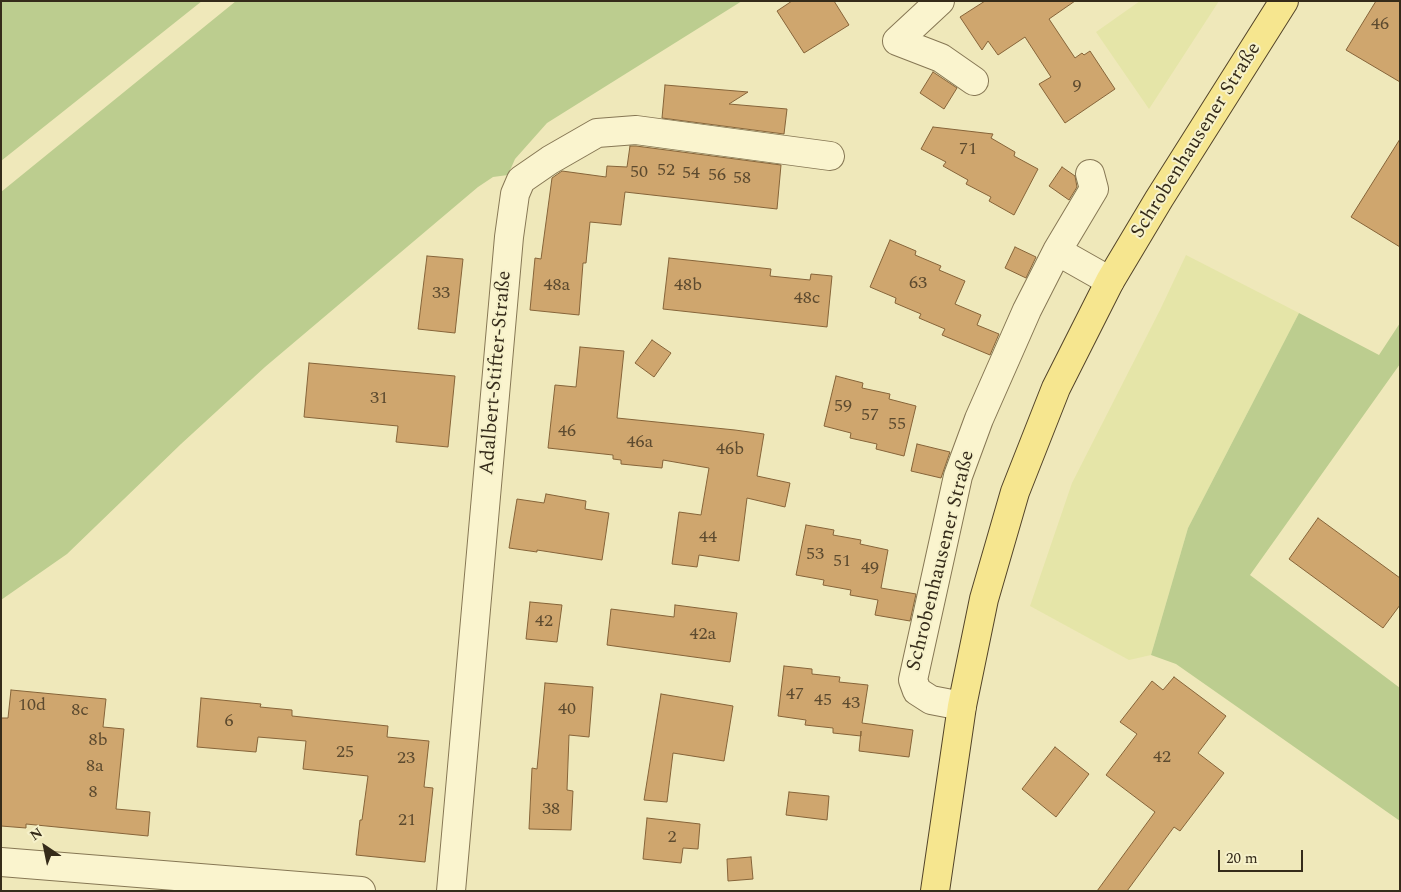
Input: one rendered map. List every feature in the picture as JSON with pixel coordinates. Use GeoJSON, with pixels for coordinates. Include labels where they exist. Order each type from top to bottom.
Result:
{"type":"FeatureCollection","features":[{"type":"Feature","properties":{"kind":"main road","name":"Schrobenhausener Straße"},"geometry":{"type":"LineString","coordinates":[[935,891],[962,706],[984,599],[1015,492],[1056,388],[1110,281],[1284,1]]}},
{"type":"Feature","properties":{"kind":"street"},"geometry":{"type":"LineString","coordinates":[[940,1],[897,41],[941,58],[974,81]]}},
{"type":"Feature","properties":{"kind":"street","name":"Adalbert-Stifter-Straße"},"geometry":{"type":"LineString","coordinates":[[451,891],[509,237],[515,194],[521,180],[550,160],[597,133],[636,130],[830,156]]}},
{"type":"Feature","properties":{"kind":"street","name":"Schrobenhausener Straße"},"geometry":{"type":"LineString","coordinates":[[962,706],[931,700],[917,691],[913,680],[958,476],[982,413],[1027,310],[1057,251],[1094,189],[1090,174]]}},
{"type":"Feature","properties":{"kind":"street"},"geometry":{"type":"LineString","coordinates":[[1057,251],[1110,281]]}},
{"type":"Feature","properties":{"kind":"street"},"geometry":{"type":"LineString","coordinates":[[1,862],[361,891]]}},
{"type":"Feature","properties":{"kind":"green space"},"geometry":{"type":"Polygon","coordinates":[[[1,1],[202,1],[1,161],[1,1]]]}},
{"type":"Feature","properties":{"kind":"green space"},"geometry":{"type":"Polygon","coordinates":[[[236,1],[742,1],[547,123],[515,159],[508,175],[493,177],[478,187],[265,367],[181,444],[67,554],[1,600],[1,192],[236,1]]]}},
{"type":"Feature","properties":{"kind":"green space"},"geometry":{"type":"Polygon","coordinates":[[[1140,1],[1219,1],[1149,109],[1096,32],[1140,1]]]}},
{"type":"Feature","properties":{"kind":"green space"},"geometry":{"type":"Polygon","coordinates":[[[1186,255],[1299,313],[1188,528],[1151,655],[1129,660],[1030,606],[1072,483],[1186,255]]]}},
{"type":"Feature","properties":{"kind":"green space"},"geometry":{"type":"Polygon","coordinates":[[[1299,313],[1379,355],[1400,323],[1400,364],[1250,575],[1400,688],[1400,821],[1176,664],[1151,655],[1188,528],[1299,313]]]}},
{"type":"Feature","properties":{"kind":"building"},"geometry":{"type":"Polygon","coordinates":[[[792,1],[834,1],[849,25],[804,53],[777,11],[792,1]]]}},
{"type":"Feature","properties":{"kind":"building"},"geometry":{"type":"Polygon","coordinates":[[[985,1],[1075,1],[1049,19],[1075,58],[1082,53],[1084,55],[1090,51],[1115,89],[1065,123],[1039,84],[1051,77],[1025,37],[998,55],[988,41],[982,50],[960,17],[985,1]]]}},
{"type":"Feature","properties":{"kind":"building"},"geometry":{"type":"Polygon","coordinates":[[[1376,1],[1400,1],[1400,82],[1346,50],[1376,1]]]}},
{"type":"Feature","properties":{"kind":"building"},"geometry":{"type":"Polygon","coordinates":[[[933,72],[957,88],[944,109],[920,93],[933,72]]]}},
{"type":"Feature","properties":{"kind":"building"},"geometry":{"type":"Polygon","coordinates":[[[665,85],[748,92],[729,104],[787,109],[784,134],[662,118],[665,85]]]}},
{"type":"Feature","properties":{"kind":"building"},"geometry":{"type":"Polygon","coordinates":[[[933,127],[993,134],[991,138],[1015,152],[1014,156],[1038,169],[1014,215],[989,201],[991,197],[966,184],[968,180],[943,166],[946,162],[921,149],[933,127]]]}},
{"type":"Feature","properties":{"kind":"building"},"geometry":{"type":"Polygon","coordinates":[[[1400,139],[1400,247],[1351,217],[1400,139]]]}},
{"type":"Feature","properties":{"kind":"building"},"geometry":{"type":"Polygon","coordinates":[[[630,146],[781,165],[777,209],[625,192],[621,225],[590,222],[586,263],[583,263],[579,315],[530,310],[535,258],[541,259],[552,178],[562,171],[606,177],[607,166],[627,167],[630,146]]]}},
{"type":"Feature","properties":{"kind":"building"},"geometry":{"type":"Polygon","coordinates":[[[1062,167],[1075,176],[1077,187],[1069,200],[1049,186],[1062,167]]]}},
{"type":"Feature","properties":{"kind":"building"},"geometry":{"type":"Polygon","coordinates":[[[890,240],[916,251],[915,255],[941,266],[939,270],[965,281],[955,304],[981,315],[977,325],[999,334],[990,355],[942,335],[945,329],[919,318],[921,314],[895,303],[896,298],[870,287],[890,240]]]}},
{"type":"Feature","properties":{"kind":"building"},"geometry":{"type":"Polygon","coordinates":[[[1015,247],[1036,257],[1026,278],[1005,268],[1015,247]]]}},
{"type":"Feature","properties":{"kind":"building"},"geometry":{"type":"Polygon","coordinates":[[[427,256],[463,259],[455,333],[418,329],[427,256]]]}},
{"type":"Feature","properties":{"kind":"building"},"geometry":{"type":"Polygon","coordinates":[[[669,258],[771,269],[770,276],[810,280],[811,274],[832,276],[827,327],[663,309],[669,258]]]}},
{"type":"Feature","properties":{"kind":"building"},"geometry":{"type":"Polygon","coordinates":[[[652,340],[671,353],[654,377],[635,363],[652,340]]]}},
{"type":"Feature","properties":{"kind":"building"},"geometry":{"type":"Polygon","coordinates":[[[580,347],[624,351],[617,418],[764,434],[757,476],[790,483],[785,507],[747,498],[739,561],[699,555],[697,567],[672,564],[679,512],[701,515],[709,468],[663,460],[662,468],[621,464],[621,460],[613,459],[613,455],[548,448],[555,385],[576,387],[580,347]]]}},
{"type":"Feature","properties":{"kind":"building"},"geometry":{"type":"Polygon","coordinates":[[[309,363],[455,376],[448,447],[396,442],[398,426],[304,417],[309,363]]]}},
{"type":"Feature","properties":{"kind":"building"},"geometry":{"type":"Polygon","coordinates":[[[836,376],[863,383],[862,388],[890,394],[889,399],[916,406],[904,456],[876,449],[877,444],[850,438],[851,433],[824,426],[836,376]]]}},
{"type":"Feature","properties":{"kind":"building"},"geometry":{"type":"Polygon","coordinates":[[[917,444],[950,452],[941,478],[911,471],[917,444]]]}},
{"type":"Feature","properties":{"kind":"building"},"geometry":{"type":"Polygon","coordinates":[[[546,494],[586,501],[585,509],[609,513],[602,560],[537,550],[537,552],[509,548],[517,499],[544,503],[546,494]]]}},
{"type":"Feature","properties":{"kind":"building"},"geometry":{"type":"Polygon","coordinates":[[[1318,518],[1400,578],[1400,605],[1383,628],[1289,559],[1318,518]]]}},
{"type":"Feature","properties":{"kind":"building"},"geometry":{"type":"Polygon","coordinates":[[[806,525],[834,530],[833,535],[861,540],[860,544],[888,550],[881,588],[916,594],[910,621],[875,615],[878,600],[850,595],[851,590],[823,585],[824,580],[796,575],[806,525]]]}},
{"type":"Feature","properties":{"kind":"building"},"geometry":{"type":"Polygon","coordinates":[[[530,602],[562,605],[557,642],[526,639],[530,602]]]}},
{"type":"Feature","properties":{"kind":"building"},"geometry":{"type":"Polygon","coordinates":[[[675,605],[737,613],[730,662],[607,645],[611,609],[674,617],[675,605]]]}},
{"type":"Feature","properties":{"kind":"building"},"geometry":{"type":"Polygon","coordinates":[[[784,666],[812,669],[812,674],[840,677],[839,682],[868,685],[862,723],[913,730],[909,757],[859,751],[861,736],[833,733],[833,728],[805,725],[806,720],[778,716],[784,666]]]}},
{"type":"Feature","properties":{"kind":"building"},"geometry":{"type":"Polygon","coordinates":[[[1174,677],[1226,716],[1198,753],[1224,773],[1180,831],[1174,827],[1127,891],[1097,891],[1155,812],[1106,775],[1137,734],[1120,722],[1152,681],[1163,690],[1174,677]]]}},
{"type":"Feature","properties":{"kind":"building"},"geometry":{"type":"Polygon","coordinates":[[[545,683],[593,687],[589,737],[569,735],[567,790],[573,791],[571,830],[529,829],[532,768],[537,769],[545,683]]]}},
{"type":"Feature","properties":{"kind":"building"},"geometry":{"type":"Polygon","coordinates":[[[11,690],[106,699],[103,727],[124,729],[116,809],[150,812],[148,836],[26,824],[26,828],[1,826],[1,718],[8,718],[11,690]]]}},
{"type":"Feature","properties":{"kind":"building"},"geometry":{"type":"Polygon","coordinates":[[[661,694],[733,706],[724,761],[673,753],[667,802],[644,800],[661,694]]]}},
{"type":"Feature","properties":{"kind":"building"},"geometry":{"type":"Polygon","coordinates":[[[201,698],[261,704],[260,707],[292,710],[292,716],[388,726],[387,737],[429,741],[424,787],[433,788],[425,862],[356,855],[368,776],[303,769],[306,741],[258,737],[256,752],[197,747],[201,698]]]}},
{"type":"Feature","properties":{"kind":"building"},"geometry":{"type":"Polygon","coordinates":[[[1055,747],[1089,774],[1056,817],[1022,789],[1055,747]]]}},
{"type":"Feature","properties":{"kind":"building"},"geometry":{"type":"Polygon","coordinates":[[[789,792],[829,796],[827,820],[786,815],[789,792]]]}},
{"type":"Feature","properties":{"kind":"building"},"geometry":{"type":"Polygon","coordinates":[[[647,818],[700,824],[698,849],[683,848],[681,863],[643,859],[647,818]]]}},
{"type":"Feature","properties":{"kind":"building"},"geometry":{"type":"Polygon","coordinates":[[[751,857],[753,879],[728,881],[727,859],[751,857]]]}}]}
